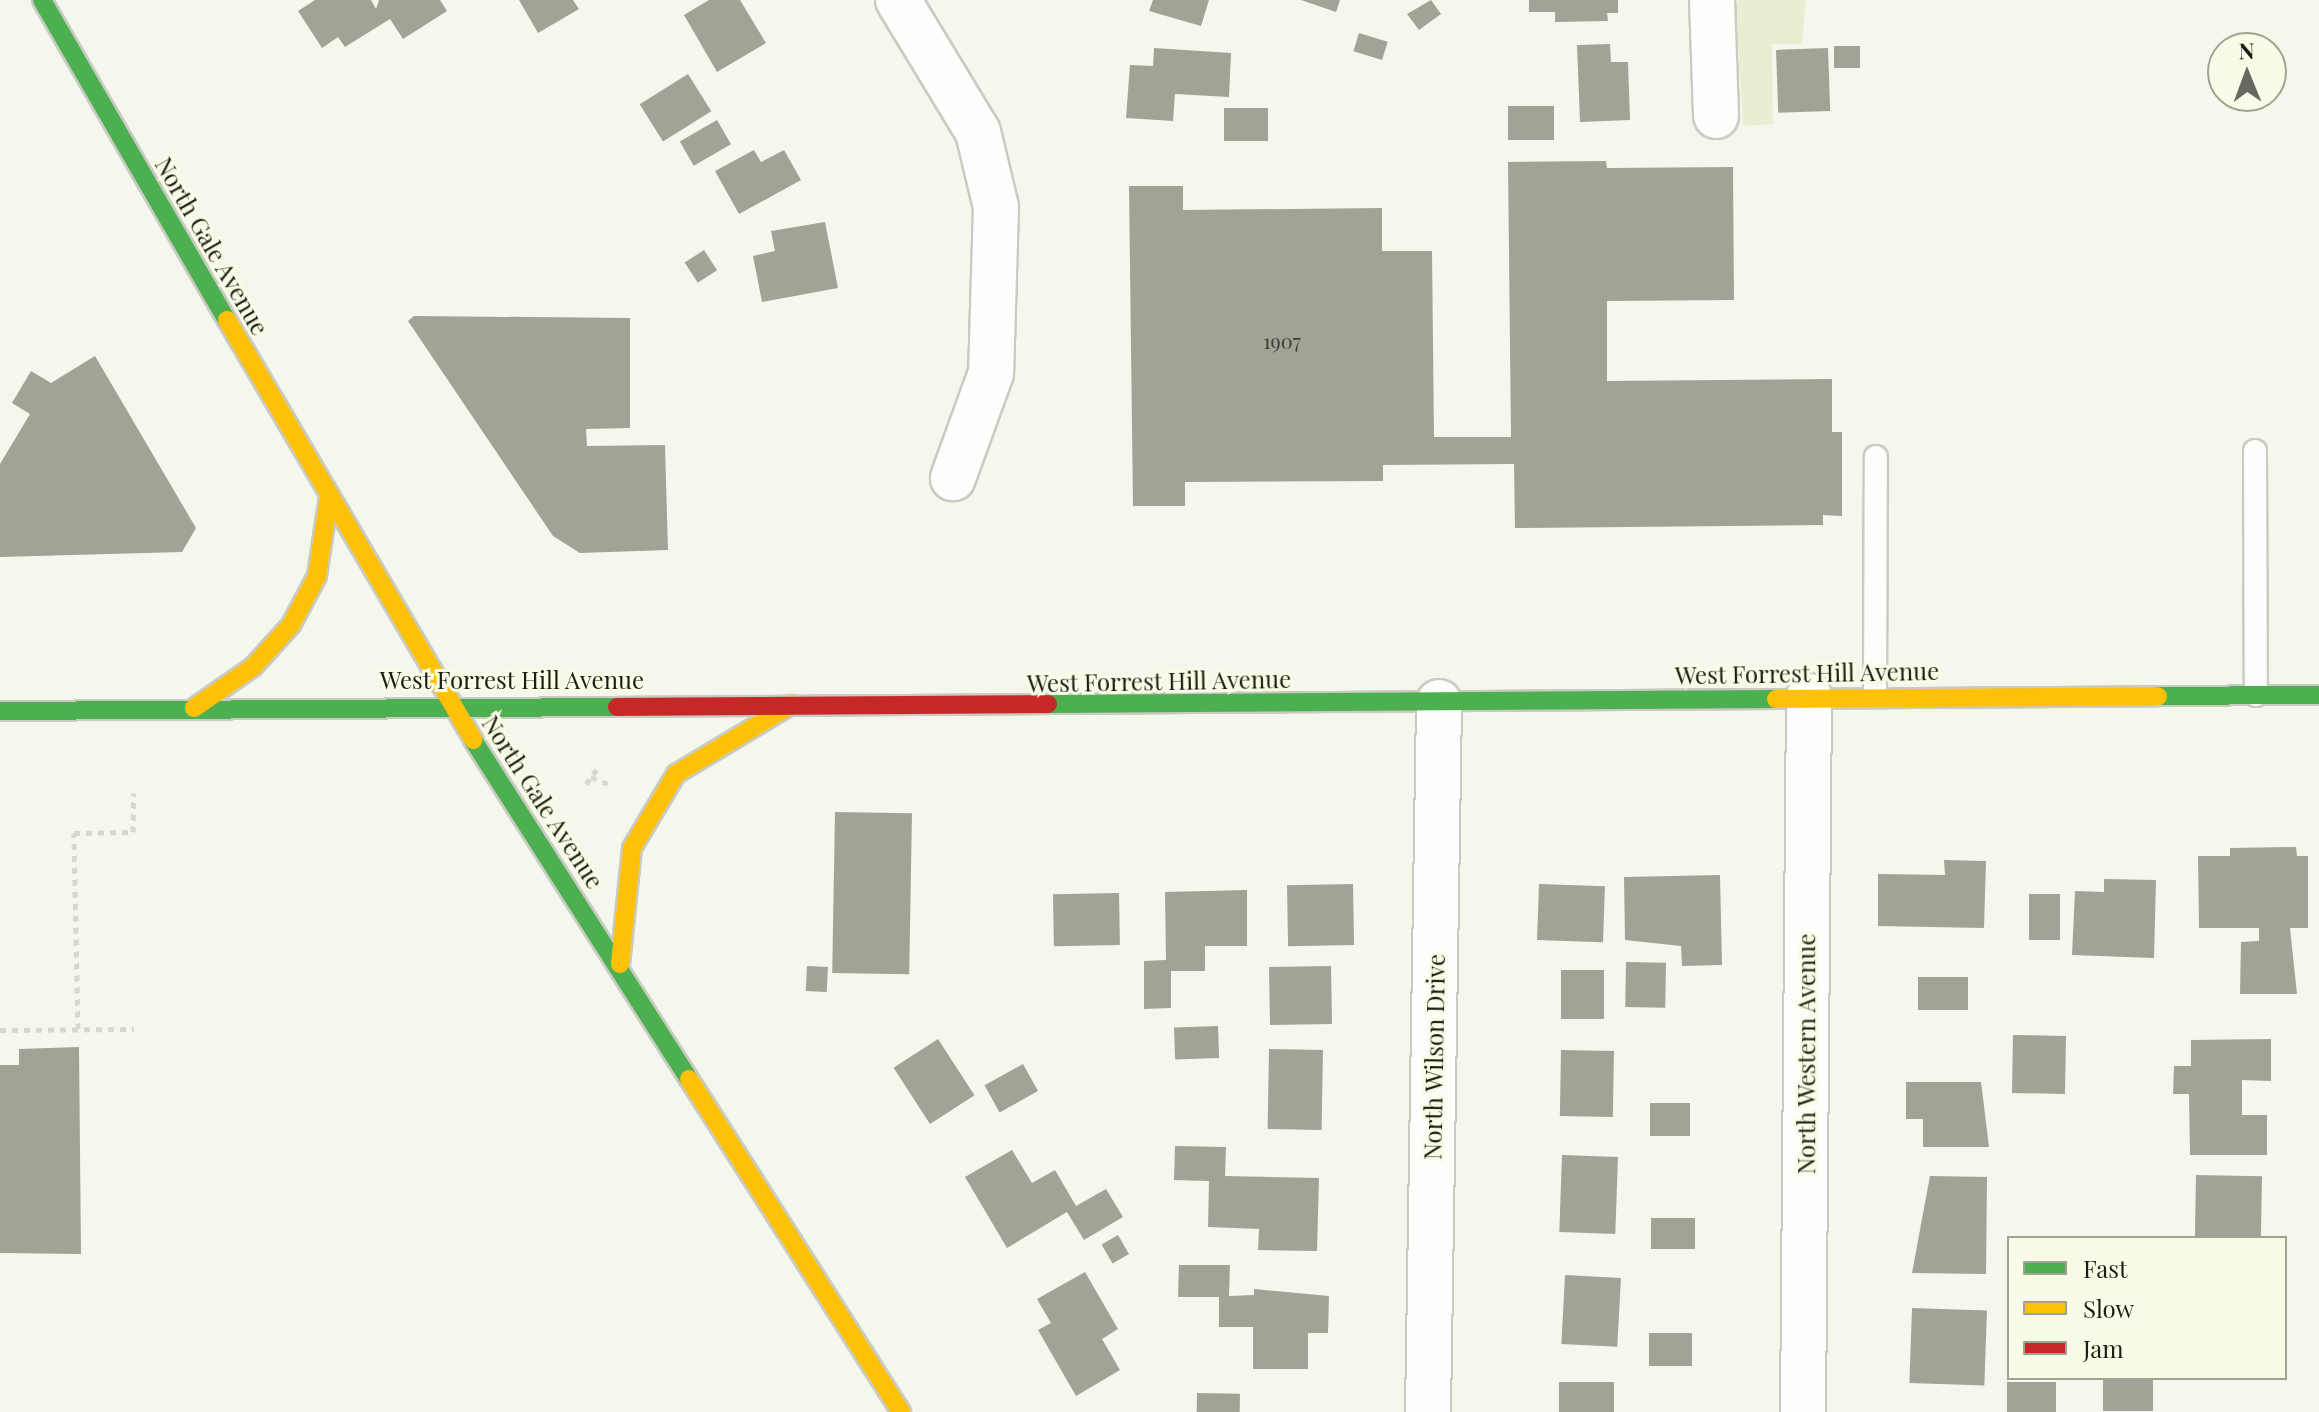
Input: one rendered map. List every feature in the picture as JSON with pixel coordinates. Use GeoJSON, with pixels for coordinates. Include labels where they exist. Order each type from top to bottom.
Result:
{"type":"FeatureCollection","features":[{"type":"Feature","properties":{"kind":"main road","name":"North Gale Avenue"},"geometry":{"type":"LineString","coordinates":[[42,0],[449,703],[620,964],[901,1412]]}},
{"type":"Feature","properties":{"kind":"main road"},"geometry":{"type":"LineString","coordinates":[[194,708],[253,667],[291,625],[317,576],[329,497]]}},
{"type":"Feature","properties":{"kind":"main road","name":"West Forrest Hill Avenue"},"geometry":{"type":"LineString","coordinates":[[0,711],[449,703],[791,705],[1439,702],[1875,695],[2319,695]]}},
{"type":"Feature","properties":{"kind":"main road"},"geometry":{"type":"LineString","coordinates":[[620,964],[632,848],[676,774],[791,705]]}},
{"type":"Feature","properties":{"kind":"street"},"geometry":{"type":"LineString","coordinates":[[1712,0],[1716,116]]}},
{"type":"Feature","properties":{"kind":"street"},"geometry":{"type":"LineString","coordinates":[[901,1],[978,132],[996,207],[991,373],[953,478]]}},
{"type":"Feature","properties":{"kind":"street","name":"North Western Avenue"},"geometry":{"type":"LineString","coordinates":[[1803,1412],[1809,696]]}},
{"type":"Feature","properties":{"kind":"street","name":"North Wilson Drive"},"geometry":{"type":"LineString","coordinates":[[1428,1412],[1439,702]]}},
{"type":"Feature","properties":{"kind":"lane"},"geometry":{"type":"LineString","coordinates":[[2255,451],[2256,695]]}},
{"type":"Feature","properties":{"kind":"lane"},"geometry":{"type":"LineString","coordinates":[[1875,695],[1876,457]]}},
{"type":"Feature","properties":{"kind":"path"},"geometry":{"type":"LineString","coordinates":[[586,784],[597,769]]}},
{"type":"Feature","properties":{"kind":"path"},"geometry":{"type":"LineString","coordinates":[[591,777],[613,786]]}},
{"type":"Feature","properties":{"kind":"path"},"geometry":{"type":"LineString","coordinates":[[78,1029],[74,833],[133,832],[134,793]]}},
{"type":"Feature","properties":{"kind":"path"},"geometry":{"type":"LineString","coordinates":[[0,1030],[134,1029]]}},
{"type":"Feature","properties":{"kind":"green space"},"geometry":{"type":"Polygon","coordinates":[[[1735,0],[1806,0],[1802,44],[1772,44],[1773,124],[1743,126],[1735,0]]]}},
{"type":"Feature","properties":{"kind":"building"},"geometry":{"type":"Polygon","coordinates":[[[315,0],[371,0],[376,9],[379,0],[440,0],[447,11],[403,39],[390,19],[345,47],[338,37],[322,48],[298,11],[315,0]]]}},
{"type":"Feature","properties":{"kind":"building"},"geometry":{"type":"Polygon","coordinates":[[[519,0],[573,0],[579,9],[538,33],[519,0]]]}},
{"type":"Feature","properties":{"kind":"building"},"geometry":{"type":"Polygon","coordinates":[[[709,0],[740,0],[766,43],[717,72],[684,15],[709,0]]]}},
{"type":"Feature","properties":{"kind":"building"},"geometry":{"type":"Polygon","coordinates":[[[1153,0],[1209,0],[1201,26],[1149,11],[1153,0]]]}},
{"type":"Feature","properties":{"kind":"building"},"geometry":{"type":"Polygon","coordinates":[[[1301,0],[1340,0],[1336,12],[1301,0]]]}},
{"type":"Feature","properties":{"kind":"building"},"geometry":{"type":"Polygon","coordinates":[[[1431,0],[1441,14],[1419,30],[1407,14],[1431,0]]]}},
{"type":"Feature","properties":{"kind":"building"},"geometry":{"type":"Polygon","coordinates":[[[1529,0],[1618,0],[1618,13],[1607,13],[1608,21],[1555,22],[1555,12],[1529,12],[1529,0]]]}},
{"type":"Feature","properties":{"kind":"building"},"geometry":{"type":"Polygon","coordinates":[[[1359,33],[1388,42],[1382,60],[1353,51],[1359,33]]]}},
{"type":"Feature","properties":{"kind":"building"},"geometry":{"type":"Polygon","coordinates":[[[1610,44],[1611,62],[1628,62],[1630,120],[1580,122],[1577,45],[1610,44]]]}},
{"type":"Feature","properties":{"kind":"building"},"geometry":{"type":"Polygon","coordinates":[[[1834,46],[1860,46],[1860,68],[1834,68],[1834,46]]]}},
{"type":"Feature","properties":{"kind":"building"},"geometry":{"type":"Polygon","coordinates":[[[1154,48],[1231,53],[1229,97],[1175,94],[1173,121],[1126,118],[1130,65],[1153,66],[1154,48]]]}},
{"type":"Feature","properties":{"kind":"building"},"geometry":{"type":"Polygon","coordinates":[[[1828,48],[1830,111],[1778,113],[1776,50],[1828,48]]]}},
{"type":"Feature","properties":{"kind":"building"},"geometry":{"type":"Polygon","coordinates":[[[688,74],[711,111],[663,142],[640,104],[688,74]]]}},
{"type":"Feature","properties":{"kind":"building"},"geometry":{"type":"Polygon","coordinates":[[[1508,106],[1554,106],[1554,140],[1508,140],[1508,106]]]}},
{"type":"Feature","properties":{"kind":"building"},"geometry":{"type":"Polygon","coordinates":[[[1224,108],[1268,108],[1268,141],[1224,141],[1224,108]]]}},
{"type":"Feature","properties":{"kind":"building"},"geometry":{"type":"Polygon","coordinates":[[[717,120],[731,144],[694,166],[680,142],[717,120]]]}},
{"type":"Feature","properties":{"kind":"building"},"geometry":{"type":"Polygon","coordinates":[[[754,150],[761,162],[784,150],[801,180],[739,214],[715,171],[754,150]]]}},
{"type":"Feature","properties":{"kind":"building"},"geometry":{"type":"Polygon","coordinates":[[[1606,161],[1607,168],[1733,167],[1734,300],[1607,301],[1607,381],[1832,379],[1832,432],[1842,432],[1842,516],[1823,515],[1823,525],[1515,528],[1514,464],[1383,465],[1383,481],[1185,482],[1185,506],[1133,506],[1129,186],[1183,186],[1183,210],[1382,208],[1382,251],[1432,251],[1434,437],[1511,437],[1508,162],[1606,161]]]}},
{"type":"Feature","properties":{"kind":"building"},"geometry":{"type":"Polygon","coordinates":[[[825,222],[838,288],[762,302],[753,256],[775,251],[771,231],[825,222]]]}},
{"type":"Feature","properties":{"kind":"building"},"geometry":{"type":"Polygon","coordinates":[[[704,250],[717,270],[698,283],[685,263],[704,250]]]}},
{"type":"Feature","properties":{"kind":"building"},"geometry":{"type":"Polygon","coordinates":[[[414,316],[630,318],[630,428],[586,429],[587,446],[665,445],[668,550],[580,553],[553,536],[408,321],[414,316]]]}},
{"type":"Feature","properties":{"kind":"building"},"geometry":{"type":"Polygon","coordinates":[[[95,356],[196,528],[182,552],[0,557],[0,464],[30,414],[12,403],[31,371],[51,383],[95,356]]]}},
{"type":"Feature","properties":{"kind":"building"},"geometry":{"type":"Polygon","coordinates":[[[835,812],[912,813],[909,974],[832,973],[835,812]]]}},
{"type":"Feature","properties":{"kind":"building"},"geometry":{"type":"Polygon","coordinates":[[[2296,847],[2297,856],[2308,856],[2308,928],[2290,928],[2297,994],[2240,994],[2241,942],[2259,941],[2259,928],[2199,928],[2198,856],[2230,856],[2230,848],[2296,847]]]}},
{"type":"Feature","properties":{"kind":"building"},"geometry":{"type":"Polygon","coordinates":[[[1944,860],[1986,861],[1984,928],[1878,926],[1878,874],[1945,875],[1944,860]]]}},
{"type":"Feature","properties":{"kind":"building"},"geometry":{"type":"Polygon","coordinates":[[[1720,875],[1722,965],[1682,966],[1681,946],[1625,940],[1624,877],[1720,875]]]}},
{"type":"Feature","properties":{"kind":"building"},"geometry":{"type":"Polygon","coordinates":[[[2104,879],[2156,880],[2154,958],[2072,955],[2075,891],[2104,892],[2104,879]]]}},
{"type":"Feature","properties":{"kind":"building"},"geometry":{"type":"Polygon","coordinates":[[[1353,884],[1354,945],[1288,946],[1287,885],[1353,884]]]}},
{"type":"Feature","properties":{"kind":"building"},"geometry":{"type":"Polygon","coordinates":[[[1539,884],[1605,886],[1603,942],[1537,940],[1539,884]]]}},
{"type":"Feature","properties":{"kind":"building"},"geometry":{"type":"Polygon","coordinates":[[[1247,890],[1247,946],[1205,946],[1205,971],[1171,971],[1171,1008],[1144,1009],[1144,961],[1166,960],[1165,892],[1247,890]]]}},
{"type":"Feature","properties":{"kind":"building"},"geometry":{"type":"Polygon","coordinates":[[[1119,893],[1120,945],[1054,946],[1053,894],[1119,893]]]}},
{"type":"Feature","properties":{"kind":"building"},"geometry":{"type":"Polygon","coordinates":[[[2029,894],[2060,894],[2060,940],[2029,940],[2029,894]]]}},
{"type":"Feature","properties":{"kind":"building"},"geometry":{"type":"Polygon","coordinates":[[[1626,962],[1666,963],[1665,1008],[1625,1007],[1626,962]]]}},
{"type":"Feature","properties":{"kind":"building"},"geometry":{"type":"Polygon","coordinates":[[[807,966],[828,967],[827,992],[806,991],[807,966]]]}},
{"type":"Feature","properties":{"kind":"building"},"geometry":{"type":"Polygon","coordinates":[[[1331,966],[1332,1024],[1270,1025],[1269,967],[1331,966]]]}},
{"type":"Feature","properties":{"kind":"building"},"geometry":{"type":"Polygon","coordinates":[[[1561,970],[1604,970],[1604,1019],[1561,1019],[1561,970]]]}},
{"type":"Feature","properties":{"kind":"building"},"geometry":{"type":"Polygon","coordinates":[[[1918,977],[1968,977],[1968,1010],[1918,1010],[1918,977]]]}},
{"type":"Feature","properties":{"kind":"building"},"geometry":{"type":"Polygon","coordinates":[[[1218,1026],[1219,1058],[1175,1060],[1174,1028],[1218,1026]]]}},
{"type":"Feature","properties":{"kind":"building"},"geometry":{"type":"Polygon","coordinates":[[[2013,1035],[2066,1036],[2065,1094],[2012,1093],[2013,1035]]]}},
{"type":"Feature","properties":{"kind":"building"},"geometry":{"type":"Polygon","coordinates":[[[938,1039],[974,1095],[930,1124],[894,1068],[938,1039]]]}},
{"type":"Feature","properties":{"kind":"building"},"geometry":{"type":"Polygon","coordinates":[[[2271,1039],[2271,1081],[2242,1080],[2242,1115],[2267,1115],[2267,1155],[2190,1155],[2189,1094],[2173,1094],[2174,1066],[2191,1066],[2191,1040],[2271,1039]]]}},
{"type":"Feature","properties":{"kind":"building"},"geometry":{"type":"Polygon","coordinates":[[[79,1047],[81,1254],[0,1253],[0,1065],[19,1065],[19,1049],[79,1047]]]}},
{"type":"Feature","properties":{"kind":"building"},"geometry":{"type":"Polygon","coordinates":[[[1269,1049],[1323,1050],[1322,1130],[1268,1129],[1269,1049]]]}},
{"type":"Feature","properties":{"kind":"building"},"geometry":{"type":"Polygon","coordinates":[[[1561,1050],[1614,1051],[1613,1117],[1560,1116],[1561,1050]]]}},
{"type":"Feature","properties":{"kind":"building"},"geometry":{"type":"Polygon","coordinates":[[[1023,1064],[1038,1091],[1000,1112],[985,1085],[1023,1064]]]}},
{"type":"Feature","properties":{"kind":"building"},"geometry":{"type":"Polygon","coordinates":[[[1906,1082],[1981,1082],[1989,1147],[1923,1147],[1923,1119],[1906,1119],[1906,1082]]]}},
{"type":"Feature","properties":{"kind":"building"},"geometry":{"type":"Polygon","coordinates":[[[1650,1103],[1690,1103],[1690,1136],[1650,1136],[1650,1103]]]}},
{"type":"Feature","properties":{"kind":"building"},"geometry":{"type":"Polygon","coordinates":[[[1175,1146],[1226,1147],[1225,1176],[1319,1178],[1317,1251],[1258,1250],[1259,1229],[1208,1227],[1209,1181],[1174,1180],[1175,1146]]]}},
{"type":"Feature","properties":{"kind":"building"},"geometry":{"type":"Polygon","coordinates":[[[1012,1150],[1032,1183],[1055,1170],[1076,1206],[1106,1189],[1123,1217],[1084,1240],[1067,1212],[1007,1248],[965,1177],[1012,1150]]]}},
{"type":"Feature","properties":{"kind":"building"},"geometry":{"type":"Polygon","coordinates":[[[1562,1155],[1618,1157],[1615,1234],[1559,1232],[1562,1155]]]}},
{"type":"Feature","properties":{"kind":"building"},"geometry":{"type":"Polygon","coordinates":[[[2196,1175],[2262,1176],[2261,1236],[2195,1236],[2196,1175]]]}},
{"type":"Feature","properties":{"kind":"building"},"geometry":{"type":"Polygon","coordinates":[[[1930,1176],[1987,1177],[1986,1274],[1912,1273],[1930,1176]]]}},
{"type":"Feature","properties":{"kind":"building"},"geometry":{"type":"Polygon","coordinates":[[[1651,1218],[1695,1218],[1695,1249],[1651,1249],[1651,1218]]]}},
{"type":"Feature","properties":{"kind":"building"},"geometry":{"type":"Polygon","coordinates":[[[1118,1235],[1129,1254],[1113,1264],[1102,1244],[1118,1235]]]}},
{"type":"Feature","properties":{"kind":"building"},"geometry":{"type":"Polygon","coordinates":[[[1179,1265],[1230,1265],[1229,1296],[1254,1295],[1254,1289],[1329,1296],[1328,1333],[1308,1333],[1308,1369],[1253,1369],[1253,1327],[1219,1327],[1219,1297],[1178,1297],[1179,1265]]]}},
{"type":"Feature","properties":{"kind":"building"},"geometry":{"type":"Polygon","coordinates":[[[1085,1272],[1118,1329],[1102,1339],[1120,1370],[1076,1396],[1038,1330],[1051,1323],[1037,1299],[1085,1272]]]}},
{"type":"Feature","properties":{"kind":"building"},"geometry":{"type":"Polygon","coordinates":[[[1565,1275],[1621,1278],[1617,1347],[1561,1344],[1565,1275]]]}},
{"type":"Feature","properties":{"kind":"building"},"geometry":{"type":"Polygon","coordinates":[[[1912,1308],[1987,1311],[1984,1386],[1909,1383],[1912,1308]]]}},
{"type":"Feature","properties":{"kind":"building"},"geometry":{"type":"Polygon","coordinates":[[[1649,1333],[1692,1333],[1692,1366],[1649,1366],[1649,1333]]]}},
{"type":"Feature","properties":{"kind":"building"},"geometry":{"type":"Polygon","coordinates":[[[2103,1380],[2153,1380],[2153,1411],[2103,1411],[2103,1380]]]}},
{"type":"Feature","properties":{"kind":"building"},"geometry":{"type":"Polygon","coordinates":[[[1559,1382],[1614,1382],[1614,1412],[1559,1412],[1559,1382]]]}},
{"type":"Feature","properties":{"kind":"building"},"geometry":{"type":"Polygon","coordinates":[[[2007,1382],[2056,1382],[2056,1412],[2007,1412],[2007,1382]]]}},
{"type":"Feature","properties":{"kind":"building"},"geometry":{"type":"Polygon","coordinates":[[[1197,1393],[1240,1394],[1240,1412],[1197,1412],[1197,1393]]]}},
{"type":"Feature","properties":{"kind":"traffic: fast"},"geometry":{"type":"LineString","coordinates":[[42,0],[227,320]]}},
{"type":"Feature","properties":{"kind":"traffic: fast"},"geometry":{"type":"LineString","coordinates":[[2158,696],[2319,695]]}},
{"type":"Feature","properties":{"kind":"traffic: fast"},"geometry":{"type":"LineString","coordinates":[[1048,704],[1776,699]]}},
{"type":"Feature","properties":{"kind":"traffic: fast"},"geometry":{"type":"LineString","coordinates":[[0,711],[617,707]]}},
{"type":"Feature","properties":{"kind":"traffic: fast"},"geometry":{"type":"LineString","coordinates":[[473,740],[689,1079]]}},
{"type":"Feature","properties":{"kind":"traffic: slow"},"geometry":{"type":"LineString","coordinates":[[227,320],[473,740]]}},
{"type":"Feature","properties":{"kind":"traffic: slow"},"geometry":{"type":"LineString","coordinates":[[194,708],[253,667],[291,625],[317,576],[329,497]]}},
{"type":"Feature","properties":{"kind":"traffic: slow"},"geometry":{"type":"LineString","coordinates":[[1776,699],[2158,696]]}},
{"type":"Feature","properties":{"kind":"traffic: slow"},"geometry":{"type":"LineString","coordinates":[[620,964],[632,848],[676,774],[791,705]]}},
{"type":"Feature","properties":{"kind":"traffic: slow"},"geometry":{"type":"LineString","coordinates":[[689,1079],[901,1412]]}},
{"type":"Feature","properties":{"kind":"traffic: jam"},"geometry":{"type":"LineString","coordinates":[[617,707],[1048,704]]}}]}
